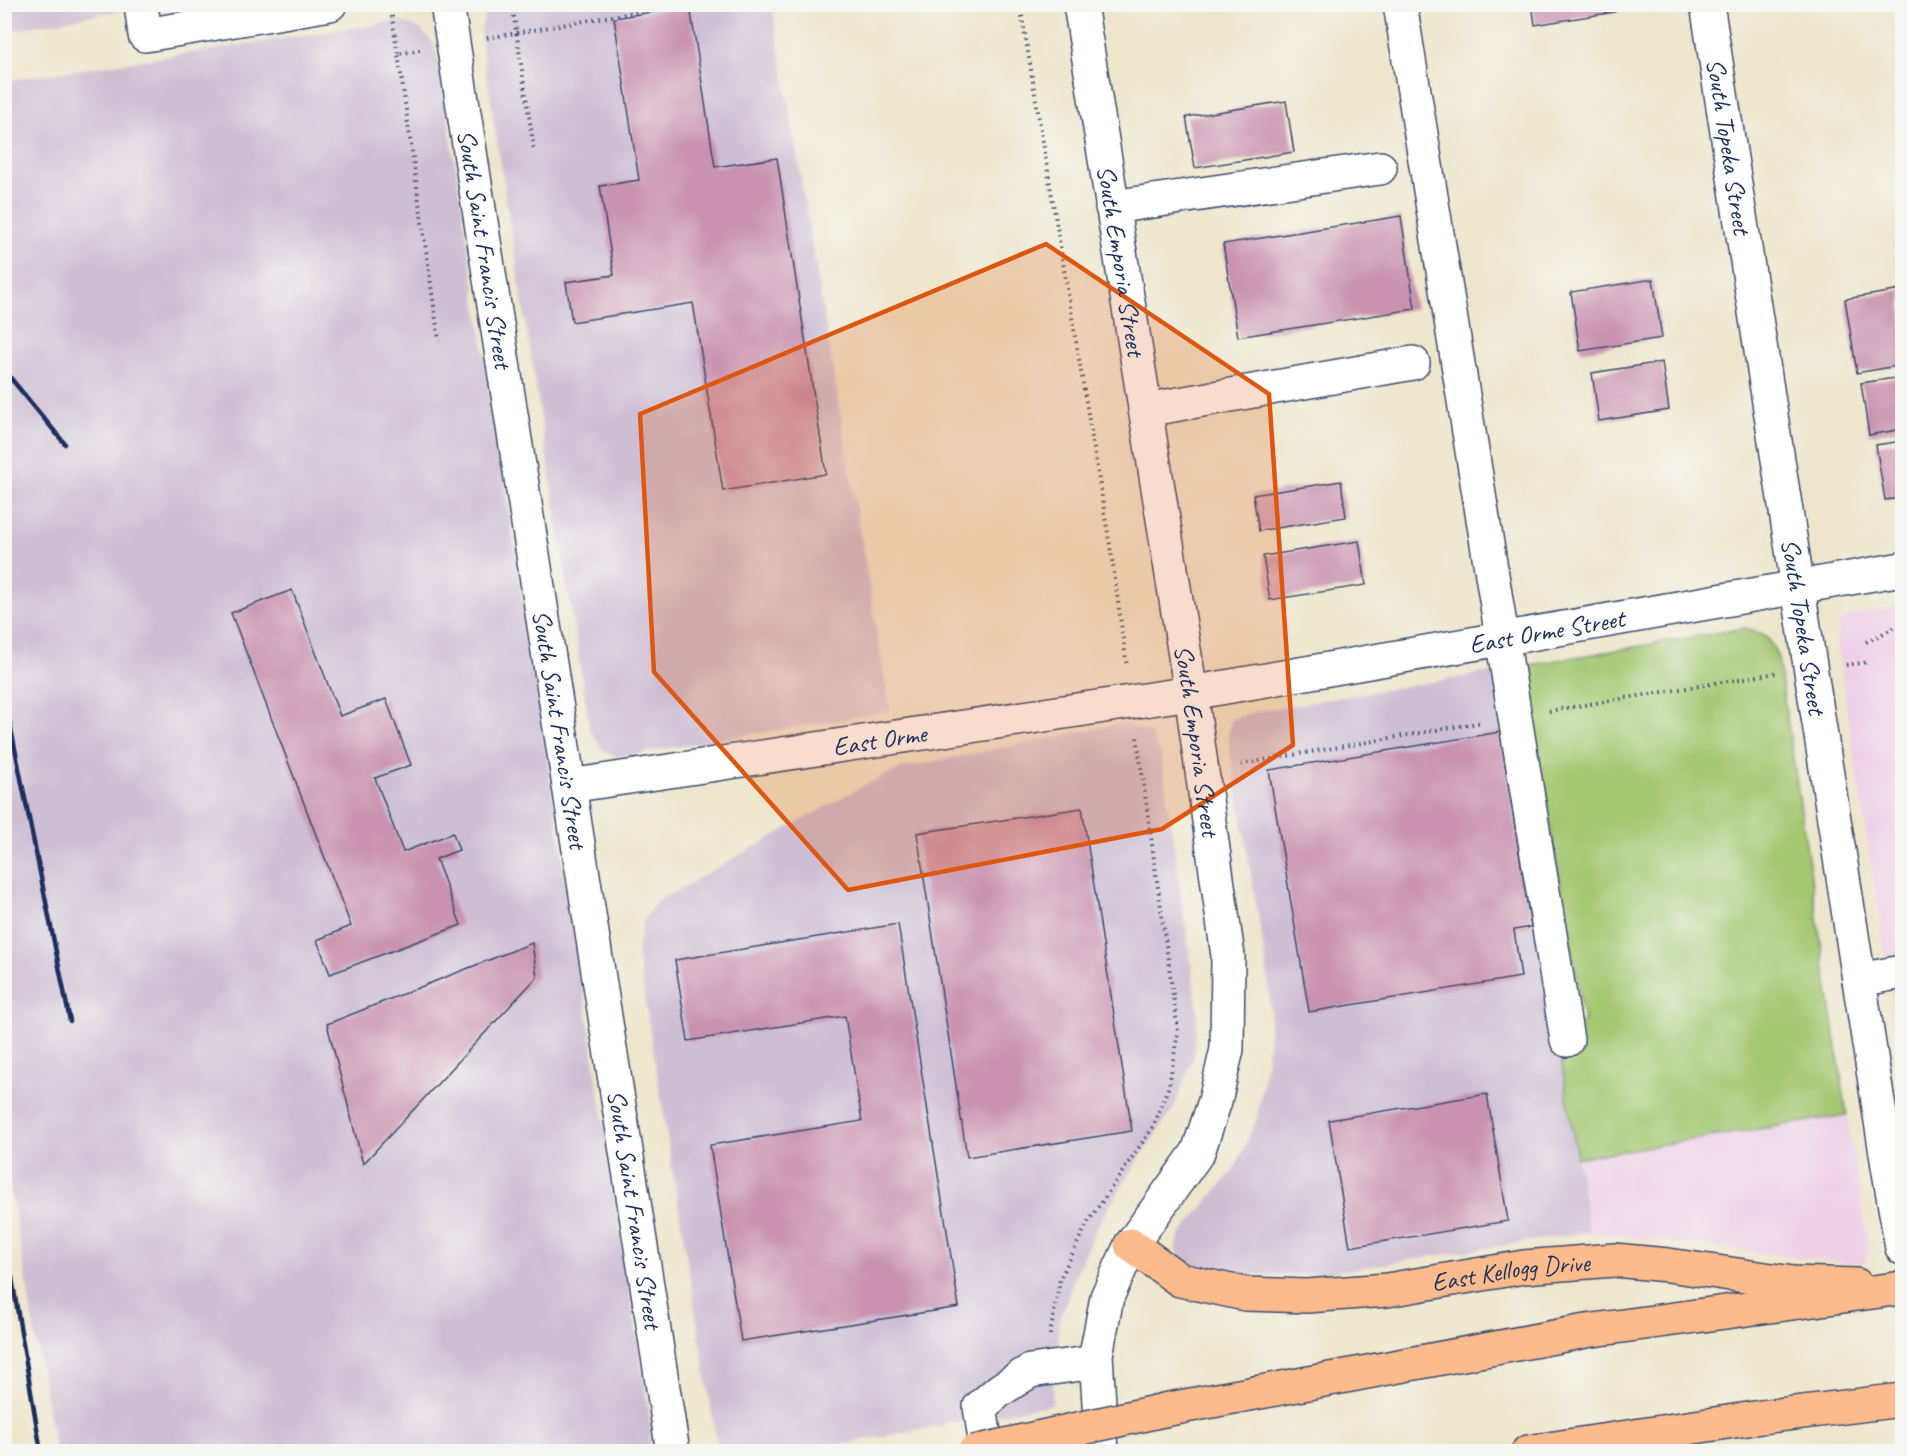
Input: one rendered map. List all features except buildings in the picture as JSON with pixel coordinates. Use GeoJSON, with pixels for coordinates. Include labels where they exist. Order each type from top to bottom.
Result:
{"type":"FeatureCollection","features":[{"type":"Feature","properties":{"kind":"main road","name":"East Kellogg Drive"},"geometry":{"type":"LineString","coordinates":[[1131,1245],[1179,1280],[1245,1294],[1308,1296],[1387,1290],[1524,1267],[1614,1260],[1668,1265],[1793,1283],[1902,1288]]}},
{"type":"Feature","properties":{"kind":"main road"},"geometry":{"type":"LineString","coordinates":[[974,1452],[1164,1410],[1586,1331],[1902,1288]]}},
{"type":"Feature","properties":{"kind":"main road"},"geometry":{"type":"LineString","coordinates":[[1528,1452],[1761,1417],[1902,1400]]}},
{"type":"Feature","properties":{"kind":"street"},"geometry":{"type":"LineString","coordinates":[[143,20],[330,4]]}},
{"type":"Feature","properties":{"kind":"street","name":"South Saint Francis Street"},"geometry":{"type":"LineString","coordinates":[[447,4],[673,1452]]}},
{"type":"Feature","properties":{"kind":"street","name":"South Emporia Street"},"geometry":{"type":"LineString","coordinates":[[1080,4],[1191,693],[1228,956],[1227,1049],[1215,1101],[1198,1152],[1131,1245],[1107,1297],[1096,1355],[1102,1452]]}},
{"type":"Feature","properties":{"kind":"street"},"geometry":{"type":"LineString","coordinates":[[1400,4],[1567,1040]]}},
{"type":"Feature","properties":{"kind":"street","name":"South Topeka Street"},"geometry":{"type":"LineString","coordinates":[[1707,4],[1902,1248]]}},
{"type":"Feature","properties":{"kind":"street"},"geometry":{"type":"LineString","coordinates":[[1112,207],[1380,168]]}},
{"type":"Feature","properties":{"kind":"street"},"geometry":{"type":"LineString","coordinates":[[1145,410],[1413,363]]}},
{"type":"Feature","properties":{"kind":"street","name":"East Orme Street"},"geometry":{"type":"LineString","coordinates":[[1191,693],[1902,569]]}},
{"type":"Feature","properties":{"kind":"street","name":"East Orme"},"geometry":{"type":"LineString","coordinates":[[569,786],[1191,693]]}},
{"type":"Feature","properties":{"kind":"street"},"geometry":{"type":"LineString","coordinates":[[1859,980],[1902,972]]}},
{"type":"Feature","properties":{"kind":"street"},"geometry":{"type":"LineString","coordinates":[[987,1452],[980,1407],[1000,1390],[1030,1371],[1096,1362]]}},
{"type":"Feature","properties":{"kind":"path"},"geometry":{"type":"LineString","coordinates":[[390,4],[398,54]]}},
{"type":"Feature","properties":{"kind":"path"},"geometry":{"type":"LineString","coordinates":[[512,4],[534,149]]}},
{"type":"Feature","properties":{"kind":"path"},"geometry":{"type":"LineString","coordinates":[[1866,642],[1902,624]]}},
{"type":"Feature","properties":{"kind":"highlighted area"},"geometry":{"type":"Polygon","coordinates":[[[1046,244],[1269,394],[1293,745],[1162,829],[848,890],[654,672],[640,414],[1046,244]]]}},
{"type":"Feature","properties":{"kind":"shaded area"},"geometry":{"type":"Polygon","coordinates":[[[5,5],[146,5],[5,32],[5,5]]]}},
{"type":"Feature","properties":{"kind":"shaded area"},"geometry":{"type":"Polygon","coordinates":[[[497,5],[772,5],[890,711],[617,757],[603,751],[590,730],[480,34],[485,16],[497,5]]]}},
{"type":"Feature","properties":{"kind":"shaded area"},"geometry":{"type":"Polygon","coordinates":[[[399,21],[421,29],[433,43],[440,67],[651,1427],[649,1451],[55,1451],[4,1152],[4,81],[399,21]]]}},
{"type":"Feature","properties":{"kind":"shaded area"},"geometry":{"type":"Polygon","coordinates":[[[1902,606],[1902,1062],[1836,640],[1839,624],[1849,615],[1902,606]]]}},
{"type":"Feature","properties":{"kind":"shaded area"},"geometry":{"type":"Polygon","coordinates":[[[1497,671],[1589,1232],[1319,1274],[1242,1275],[1205,1268],[1182,1260],[1175,1248],[1182,1232],[1235,1168],[1256,1121],[1266,1064],[1271,1011],[1266,963],[1228,737],[1231,720],[1253,712],[1497,671]]]}},
{"type":"Feature","properties":{"kind":"shaded area"},"geometry":{"type":"Polygon","coordinates":[[[1122,723],[1151,733],[1161,755],[1198,1012],[1194,1055],[1174,1108],[1140,1157],[1096,1228],[1073,1281],[1059,1323],[1052,1404],[807,1451],[718,1451],[637,951],[643,921],[656,902],[870,782],[902,768],[1122,723]]]}},
{"type":"Feature","properties":{"kind":"shaded area"},"geometry":{"type":"Polygon","coordinates":[[[1847,1115],[1870,1252],[1864,1262],[1851,1264],[1589,1232],[1577,1158],[1847,1115]]]}},
{"type":"Feature","properties":{"kind":"green space"},"geometry":{"type":"Polygon","coordinates":[[[1745,628],[1767,638],[1778,659],[1847,1115],[1577,1158],[1556,1029],[1584,1021],[1523,666],[1745,628]]]}},
{"type":"Feature","properties":{"kind":"railway"},"geometry":{"type":"LineString","coordinates":[[4,370],[65,444]]}},
{"type":"Feature","properties":{"kind":"railway"},"geometry":{"type":"LineString","coordinates":[[4,711],[10,724],[70,1021]]}},
{"type":"Feature","properties":{"kind":"railway"},"geometry":{"type":"LineString","coordinates":[[4,1230],[41,1452]]}}]}
